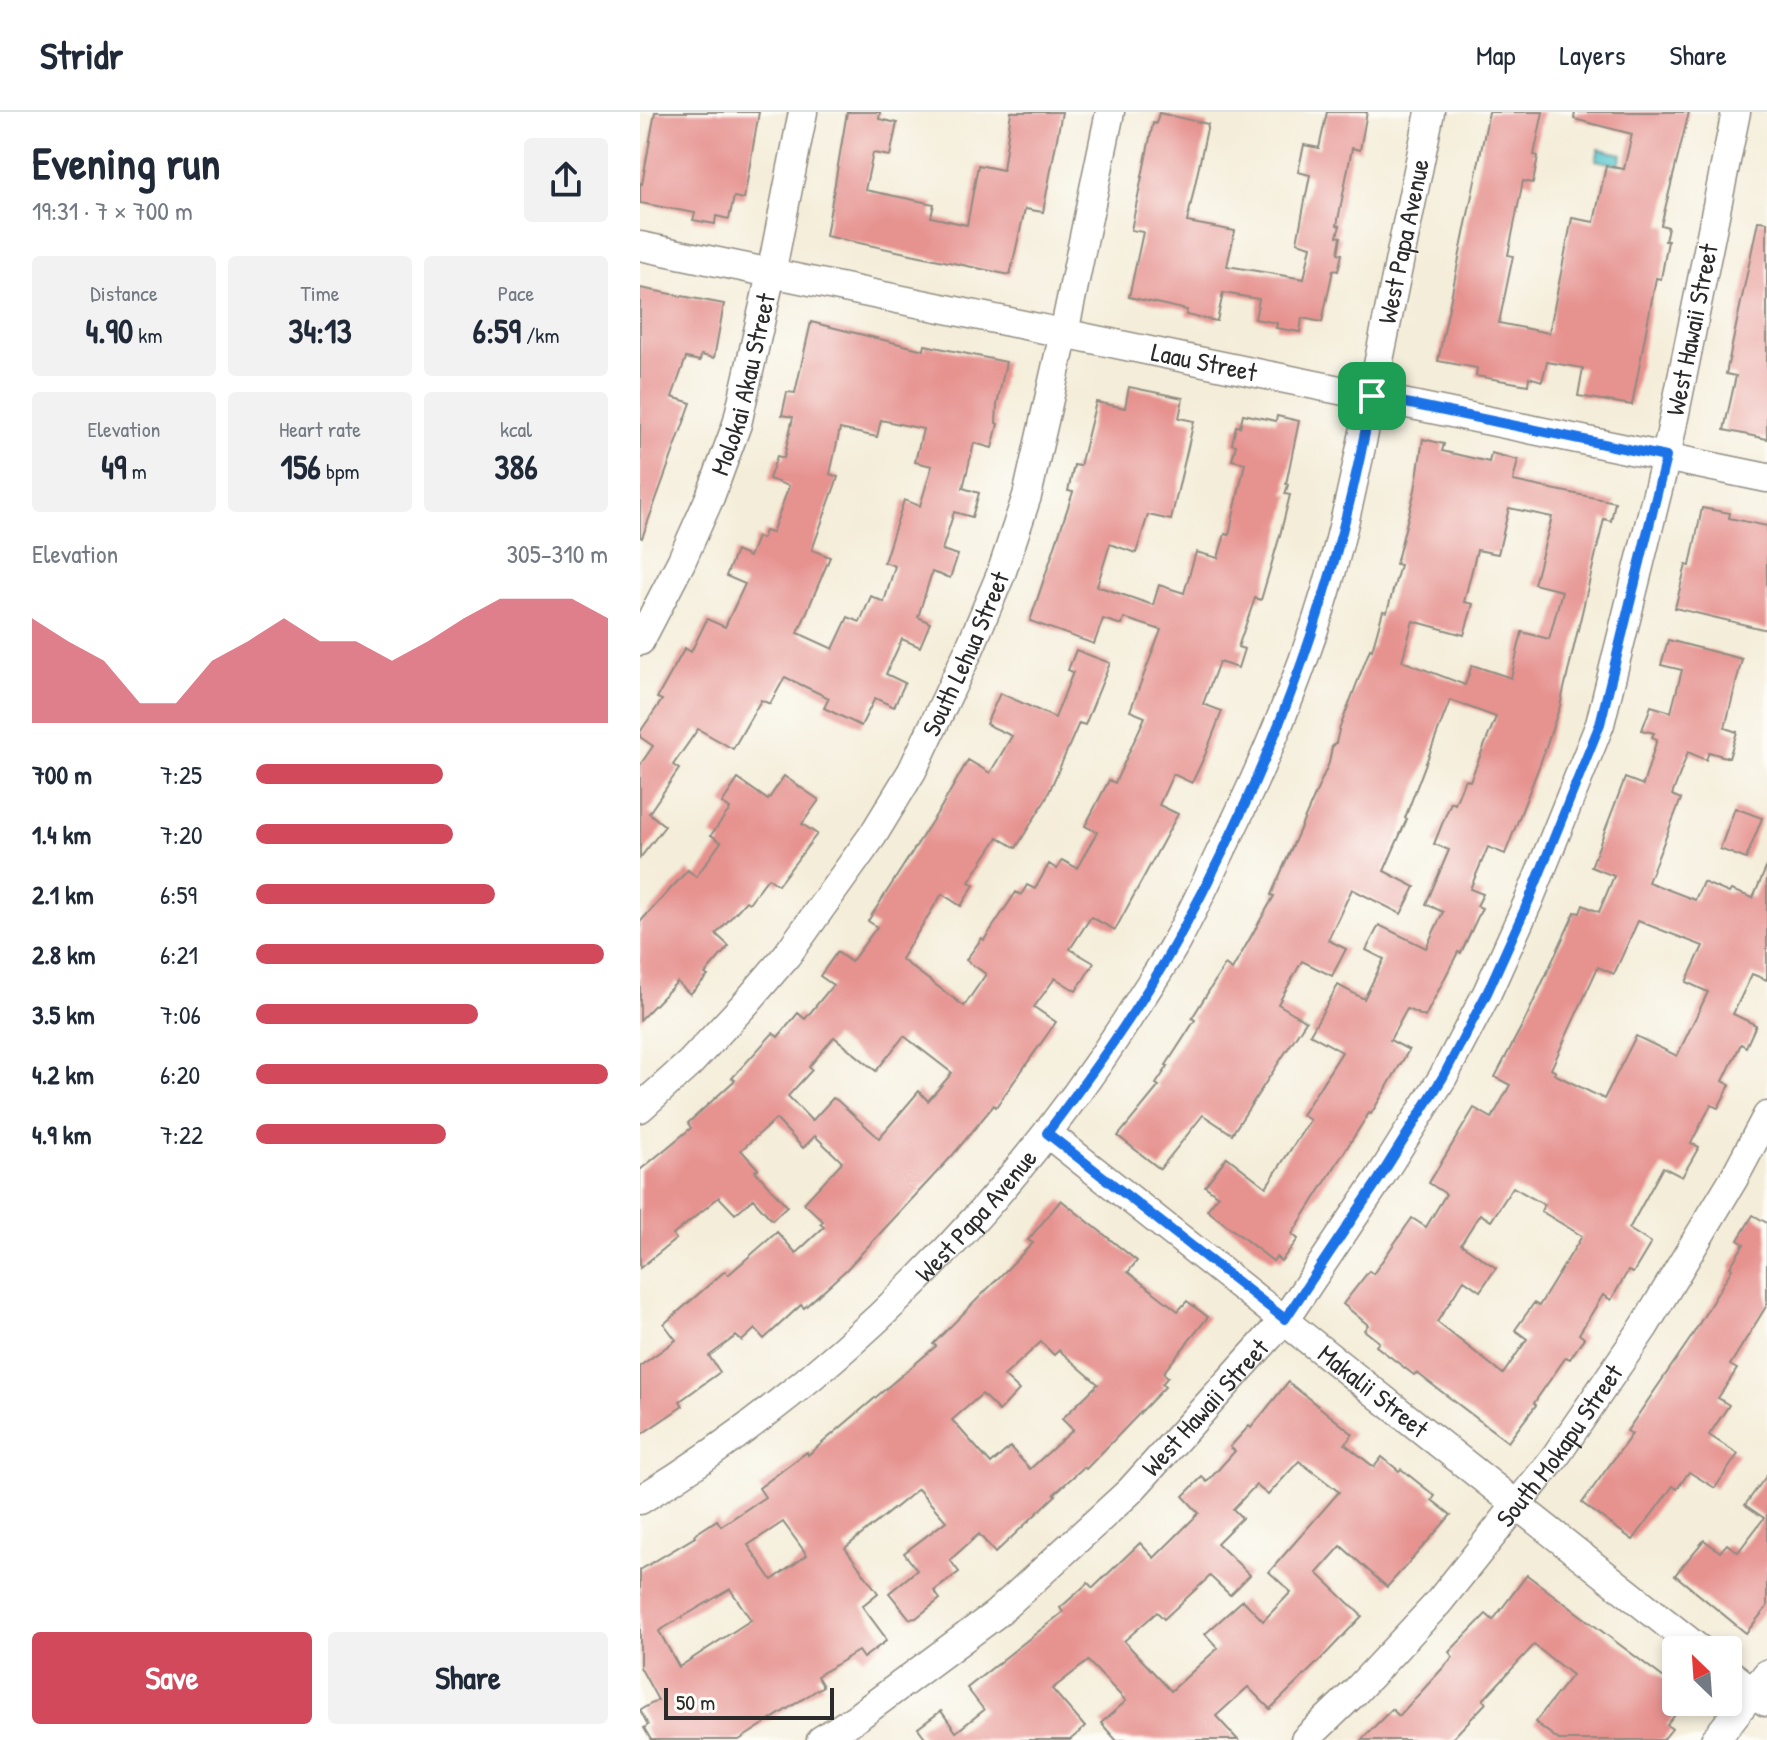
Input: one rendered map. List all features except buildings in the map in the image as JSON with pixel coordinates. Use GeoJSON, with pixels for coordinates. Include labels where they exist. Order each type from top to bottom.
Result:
{"type":"FeatureCollection","features":[{"type":"Feature","properties":{"kind":"street","name":"Molokai Akau Street"},"geometry":{"type":"LineString","coordinates":[[640,641],[681,562],[710,497],[737,424],[803,112]]}},
{"type":"Feature","properties":{"kind":"street","name":"South Lehua Street"},"geometry":{"type":"LineString","coordinates":[[640,1108],[690,1063],[787,955],[873,835],[912,771],[1001,574],[1027,496],[1110,112]]}},
{"type":"Feature","properties":{"kind":"street","name":"West Papa Avenue"},"geometry":{"type":"LineString","coordinates":[[640,1500],[736,1436],[799,1388],[921,1277],[975,1220],[1047,1133],[1099,1064],[1176,943],[1260,773],[1281,722],[1325,593],[1361,458],[1430,112]]}},
{"type":"Feature","properties":{"kind":"street","name":"West Hawaii Street"},"geometry":{"type":"LineString","coordinates":[[821,1740],[856,1718],[996,1614],[1130,1491],[1285,1319],[1443,1077],[1487,993],[1529,900],[1600,724],[1666,457],[1736,112]]}},
{"type":"Feature","properties":{"kind":"street","name":"Laau Street"},"geometry":{"type":"LineString","coordinates":[[640,246],[1767,478]]}},
{"type":"Feature","properties":{"kind":"street","name":"South Mokapu Street"},"geometry":{"type":"LineString","coordinates":[[1305,1740],[1355,1692],[1438,1603],[1555,1457],[1644,1327],[1734,1178],[1767,1116]]}},
{"type":"Feature","properties":{"kind":"street","name":"Makalii Street"},"geometry":{"type":"LineString","coordinates":[[1047,1133],[1682,1636]]}},
{"type":"Feature","properties":{"kind":"street"},"geometry":{"type":"LineString","coordinates":[[1715,1740],[1763,1690],[1742,1679]]}},
{"type":"Feature","properties":{"kind":"water"},"geometry":{"type":"Polygon","coordinates":[[[1599,149],[1622,154],[1619,165],[1596,160],[1599,149]]]}},
{"type":"Feature","properties":{"kind":"route"},"geometry":{"type":"LineString","coordinates":[[1372,396],[1666,457],[1600,724],[1529,900],[1487,993],[1443,1077],[1285,1319],[1047,1133],[1099,1064],[1176,943],[1260,773],[1281,722],[1325,593],[1361,458],[1372,396]]}}]}
